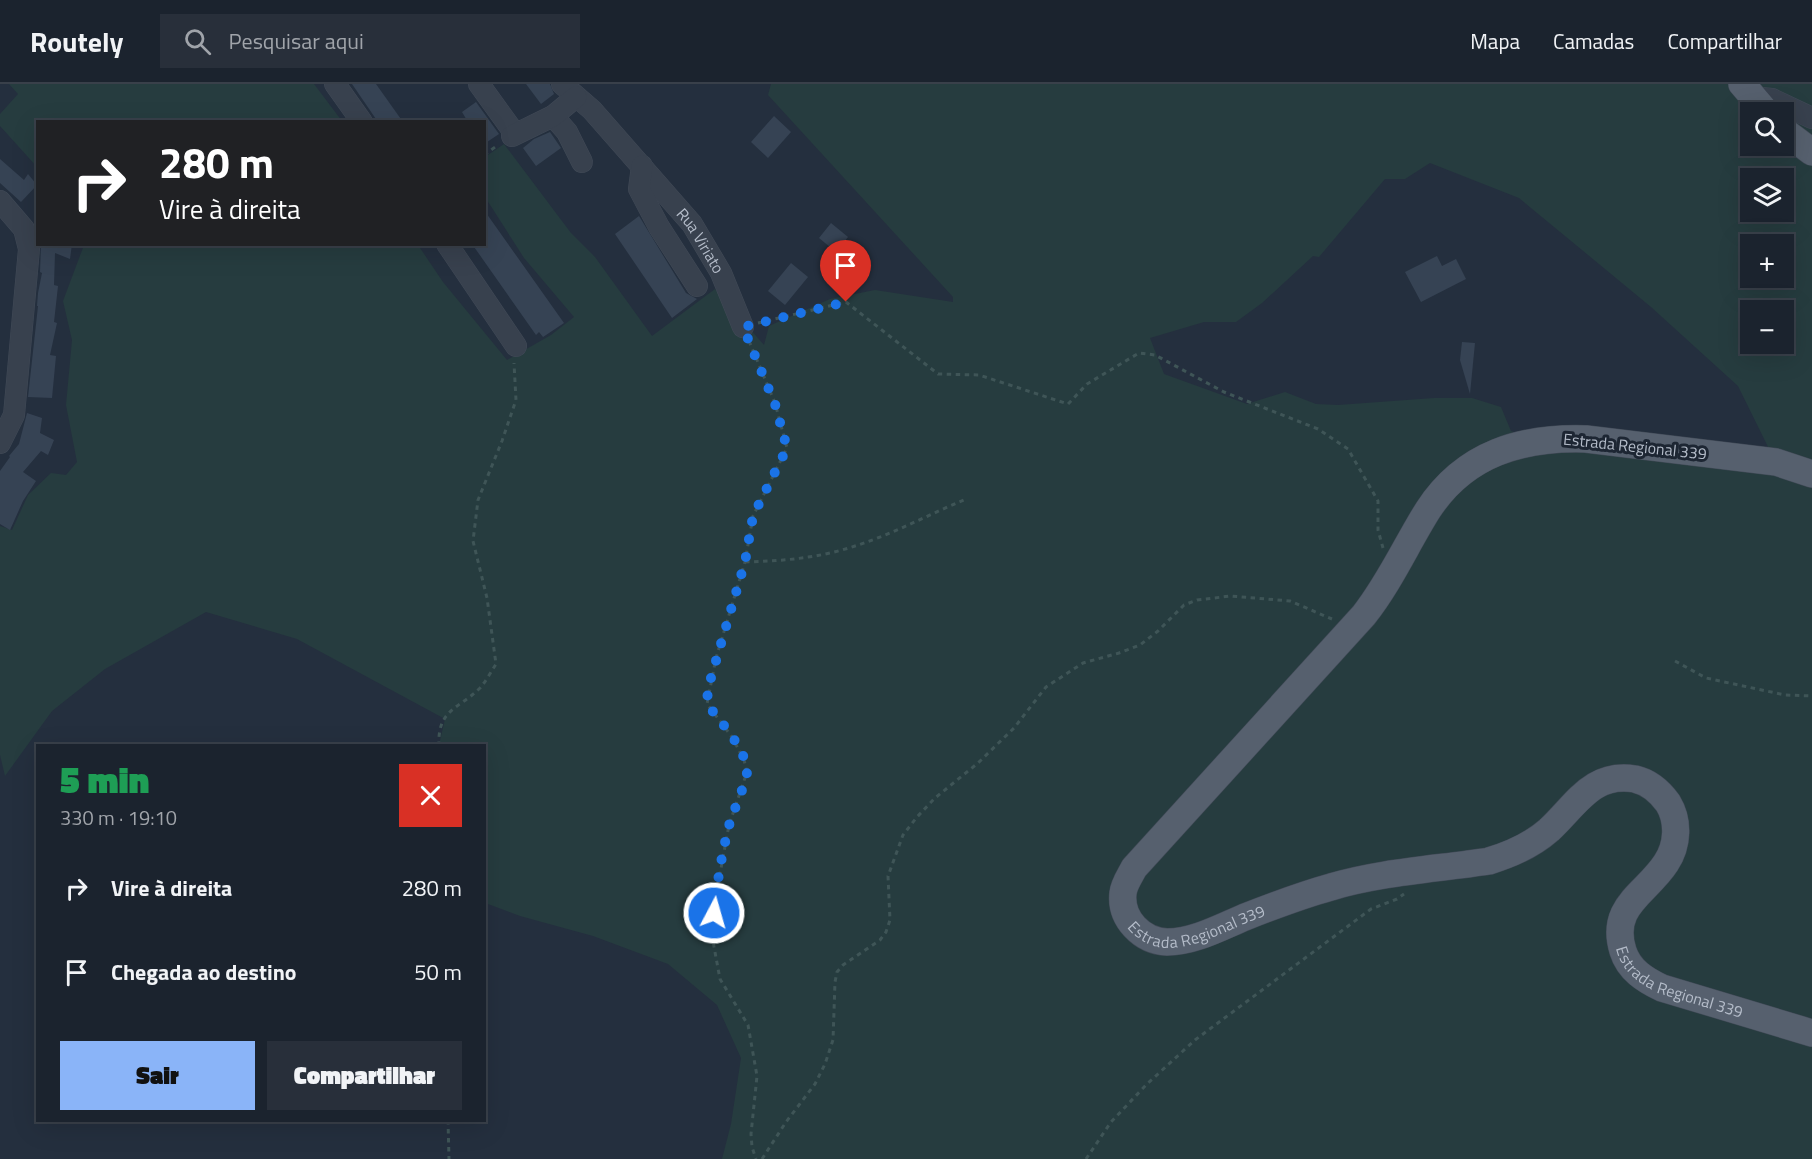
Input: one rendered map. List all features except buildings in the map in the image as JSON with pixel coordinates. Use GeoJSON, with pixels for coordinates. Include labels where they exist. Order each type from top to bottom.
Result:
{"type":"FeatureCollection","features":[{"type":"Feature","properties":{"kind":"main road"},"geometry":{"type":"LineString","coordinates":[[1794,138],[1812,152]]}},
{"type":"Feature","properties":{"kind":"main road","name":"Estrada Regional 339"},"geometry":{"type":"LineString","coordinates":[[1812,474],[1776,462],[1586,439],[1547,439],[1518,444],[1485,458],[1450,482],[1428,510],[1375,601],[1353,629],[1134,868],[1123,893],[1124,905],[1134,928],[1144,936],[1165,942],[1179,941],[1334,886],[1365,879],[1489,861],[1509,855],[1550,830],[1587,791],[1601,782],[1618,778],[1638,780],[1658,790],[1667,801],[1673,813],[1676,828],[1675,845],[1666,863],[1638,893],[1622,917],[1620,929],[1622,945],[1630,965],[1649,982],[1662,988],[1812,1033]]}},
{"type":"Feature","properties":{"kind":"street"},"geometry":{"type":"LineString","coordinates":[[335,84],[361,120]]}},
{"type":"Feature","properties":{"kind":"street","name":"Rua Viriato"},"geometry":{"type":"LineString","coordinates":[[480,84],[511,131],[553,116],[569,91],[592,110],[692,224],[721,273],[743,327]]}},
{"type":"Feature","properties":{"kind":"street"},"geometry":{"type":"LineString","coordinates":[[1755,99],[1772,99],[1812,118]]}},
{"type":"Feature","properties":{"kind":"street"},"geometry":{"type":"LineString","coordinates":[[553,116],[567,132],[582,162]]}},
{"type":"Feature","properties":{"kind":"street","name":"Rua Viriato"},"geometry":{"type":"LineString","coordinates":[[642,166],[639,189],[659,227],[697,286]]}},
{"type":"Feature","properties":{"kind":"street"},"geometry":{"type":"LineString","coordinates":[[0,201],[24,229],[29,249],[14,415],[0,442]]}},
{"type":"Feature","properties":{"kind":"street"},"geometry":{"type":"LineString","coordinates":[[448,246],[516,346]]}},
{"type":"Feature","properties":{"kind":"path"},"geometry":{"type":"LineString","coordinates":[[756,1159],[751,1134],[757,1076],[748,1025],[720,979],[712,936],[717,890],[729,825],[747,772],[744,760],[732,737],[707,704],[708,688],[716,658],[745,562],[753,516],[787,448],[775,404],[743,327],[846,302],[938,374],[979,375],[1068,404],[1087,384],[1139,352],[1155,355],[1224,392],[1318,429],[1348,449],[1378,501],[1378,530],[1390,576]]}},
{"type":"Feature","properties":{"kind":"path"},"geometry":{"type":"LineString","coordinates":[[439,744],[438,729],[448,713],[481,687],[496,664],[487,597],[473,542],[478,500],[516,400],[513,368],[516,346]]}},
{"type":"Feature","properties":{"kind":"path"},"geometry":{"type":"LineString","coordinates":[[745,562],[785,561],[824,555],[856,546],[966,499]]}},
{"type":"Feature","properties":{"kind":"path"},"geometry":{"type":"LineString","coordinates":[[762,1159],[815,1084],[825,1064],[833,1040],[834,982],[837,972],[843,964],[880,940],[886,932],[890,920],[888,876],[903,835],[935,798],[978,763],[1014,728],[1046,687],[1083,663],[1140,645],[1184,605],[1197,600],[1231,596],[1290,602],[1353,629]]}},
{"type":"Feature","properties":{"kind":"path"},"geometry":{"type":"LineString","coordinates":[[1675,661],[1706,678],[1785,695],[1812,696]]}},
{"type":"Feature","properties":{"kind":"path"},"geometry":{"type":"LineString","coordinates":[[1086,1159],[1111,1122],[1147,1084],[1195,1040],[1371,909],[1397,899],[1414,885],[1419,871]]}},
{"type":"Feature","properties":{"kind":"path"},"geometry":{"type":"LineString","coordinates":[[447,1122],[449,1159]]}},
{"type":"Feature","properties":{"kind":"green space"},"geometry":{"type":"Polygon","coordinates":[[[9,84],[314,84],[341,120],[36,120],[36,166],[0,126],[0,114],[18,94],[9,84]]]}},
{"type":"Feature","properties":{"kind":"green space"},"geometry":{"type":"Polygon","coordinates":[[[771,84],[1812,84],[1812,1159],[722,1159],[731,1124],[741,1058],[717,1005],[668,964],[593,936],[520,916],[488,904],[486,899],[486,744],[439,744],[445,719],[297,639],[206,612],[105,669],[52,711],[5,776],[0,755],[0,526],[12,530],[28,495],[51,473],[66,475],[77,462],[66,405],[72,340],[63,301],[84,246],[419,246],[443,282],[507,360],[551,335],[574,317],[524,258],[486,199],[486,156],[504,144],[571,233],[595,257],[652,336],[715,289],[764,345],[769,326],[830,299],[875,290],[953,302],[953,297],[768,95],[771,84]],[[1430,163],[1405,179],[1385,179],[1319,257],[1313,256],[1262,303],[1236,322],[1204,322],[1150,338],[1164,374],[1247,404],[1285,392],[1316,404],[1338,405],[1434,398],[1472,398],[1501,407],[1511,431],[1527,436],[1772,455],[1738,386],[1651,307],[1519,198],[1430,163]]]}},
{"type":"Feature","properties":{"kind":"route"},"geometry":{"type":"LineString","coordinates":[[714,913],[729,825],[747,772],[744,760],[732,737],[707,704],[708,688],[745,562],[753,516],[787,448],[775,404],[743,327],[846,302]]}}]}
